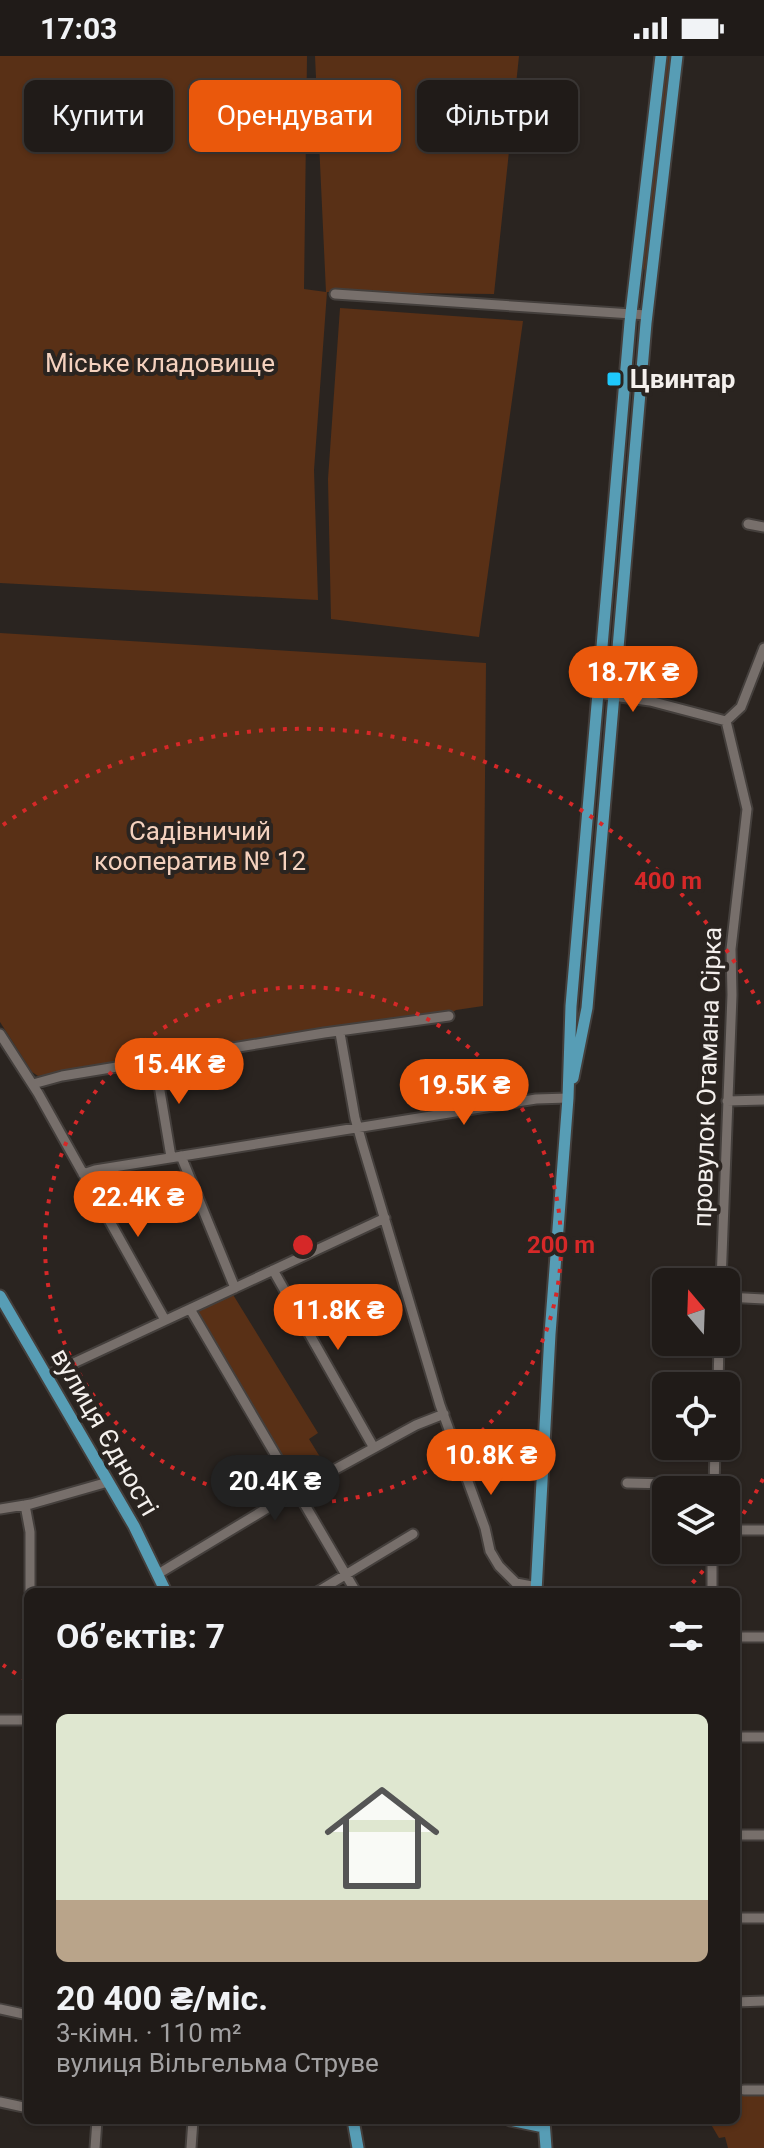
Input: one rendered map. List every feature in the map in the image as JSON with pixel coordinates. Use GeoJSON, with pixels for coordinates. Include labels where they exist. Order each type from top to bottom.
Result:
{"type":"FeatureCollection","features":[{"type":"Feature","properties":{"kind":"main road"},"geometry":{"type":"LineString","coordinates":[[536,1588],[571,1013],[631,314],[661,56]]}},
{"type":"Feature","properties":{"kind":"main road"},"geometry":{"type":"LineString","coordinates":[[568,1098],[586,1014],[647,315],[677,56]]}},
{"type":"Feature","properties":{"kind":"main road"},"geometry":{"type":"LineString","coordinates":[[571,1013],[586,1014]]}},
{"type":"Feature","properties":{"kind":"main road","name":"вулиця Єдності"},"geometry":{"type":"LineString","coordinates":[[0,1296],[48,1375],[164,1588]]}},
{"type":"Feature","properties":{"kind":"main road"},"geometry":{"type":"LineString","coordinates":[[354,2124],[358,2148]]}},
{"type":"Feature","properties":{"kind":"main road"},"geometry":{"type":"LineString","coordinates":[[544,2124],[546,2148]]}},
{"type":"Feature","properties":{"kind":"street"},"geometry":{"type":"LineString","coordinates":[[335,294],[647,315]]}},
{"type":"Feature","properties":{"kind":"street"},"geometry":{"type":"LineString","coordinates":[[748,524],[764,527]]}},
{"type":"Feature","properties":{"kind":"street"},"geometry":{"type":"LineString","coordinates":[[598,694],[650,701],[726,721],[741,707],[764,648]]}},
{"type":"Feature","properties":{"kind":"street","name":"провулок Отамана Сірка"},"geometry":{"type":"LineString","coordinates":[[721,1268],[731,949],[747,809],[726,721]]}},
{"type":"Feature","properties":{"kind":"street"},"geometry":{"type":"LineString","coordinates":[[33,1084],[62,1076],[449,1016]]}},
{"type":"Feature","properties":{"kind":"street"},"geometry":{"type":"LineString","coordinates":[[340,1033],[357,1128],[444,1414],[494,1558],[516,1583],[530,1588]]}},
{"type":"Feature","properties":{"kind":"street"},"geometry":{"type":"LineString","coordinates":[[0,1034],[33,1084],[165,1320]]}},
{"type":"Feature","properties":{"kind":"street"},"geometry":{"type":"LineString","coordinates":[[155,1061],[176,1157],[235,1288]]}},
{"type":"Feature","properties":{"kind":"street"},"geometry":{"type":"LineString","coordinates":[[83,1174],[536,1099],[568,1098]]}},
{"type":"Feature","properties":{"kind":"street"},"geometry":{"type":"LineString","coordinates":[[727,1101],[764,1100]]}},
{"type":"Feature","properties":{"kind":"street"},"geometry":{"type":"LineString","coordinates":[[48,1375],[385,1218]]}},
{"type":"Feature","properties":{"kind":"street"},"geometry":{"type":"LineString","coordinates":[[273,1270],[374,1448]]}},
{"type":"Feature","properties":{"kind":"street"},"geometry":{"type":"LineString","coordinates":[[740,1298],[764,1299]]}},
{"type":"Feature","properties":{"kind":"street"},"geometry":{"type":"LineString","coordinates":[[190,1309],[354,1588]]}},
{"type":"Feature","properties":{"kind":"street"},"geometry":{"type":"LineString","coordinates":[[158,1574],[295,1491],[416,1425],[444,1414]]}},
{"type":"Feature","properties":{"kind":"street"},"geometry":{"type":"LineString","coordinates":[[0,1509],[108,1482]]}},
{"type":"Feature","properties":{"kind":"street"},"geometry":{"type":"LineString","coordinates":[[627,1483],[652,1484]]}},
{"type":"Feature","properties":{"kind":"street"},"geometry":{"type":"LineString","coordinates":[[25,1505],[30,1532],[30,1588]]}},
{"type":"Feature","properties":{"kind":"street"},"geometry":{"type":"LineString","coordinates":[[740,1530],[764,1530]]}},
{"type":"Feature","properties":{"kind":"street"},"geometry":{"type":"LineString","coordinates":[[323,1588],[413,1534]]}},
{"type":"Feature","properties":{"kind":"street"},"geometry":{"type":"LineString","coordinates":[[712,1564],[712,1588]]}},
{"type":"Feature","properties":{"kind":"street"},"geometry":{"type":"LineString","coordinates":[[740,1637],[764,1637]]}},
{"type":"Feature","properties":{"kind":"street"},"geometry":{"type":"LineString","coordinates":[[0,1720],[24,1720]]}},
{"type":"Feature","properties":{"kind":"street"},"geometry":{"type":"LineString","coordinates":[[740,1737],[764,1737]]}},
{"type":"Feature","properties":{"kind":"street"},"geometry":{"type":"LineString","coordinates":[[740,1835],[764,1835]]}},
{"type":"Feature","properties":{"kind":"street"},"geometry":{"type":"LineString","coordinates":[[740,1918],[764,1918]]}},
{"type":"Feature","properties":{"kind":"street"},"geometry":{"type":"LineString","coordinates":[[740,2002],[764,2001]]}},
{"type":"Feature","properties":{"kind":"street"},"geometry":{"type":"LineString","coordinates":[[0,2009],[24,2014]]}},
{"type":"Feature","properties":{"kind":"street"},"geometry":{"type":"LineString","coordinates":[[744,2090],[764,2090]]}},
{"type":"Feature","properties":{"kind":"street"},"geometry":{"type":"LineString","coordinates":[[0,2102],[24,2107]]}},
{"type":"Feature","properties":{"kind":"street"},"geometry":{"type":"LineString","coordinates":[[95,2148],[97,2124]]}},
{"type":"Feature","properties":{"kind":"street"},"geometry":{"type":"LineString","coordinates":[[191,2148],[193,2124]]}},
{"type":"Feature","properties":{"kind":"green space","name":"Міське кладовище"},"geometry":{"type":"Polygon","coordinates":[[[0,56],[307,56],[307,80],[189,80],[189,152],[306,152],[304,289],[326,292],[319,152],[401,152],[401,80],[316,80],[315,56],[519,56],[516,80],[417,80],[417,152],[509,152],[494,294],[327,292],[314,470],[318,600],[0,583],[0,56]]]}},
{"type":"Feature","properties":{"kind":"green space"},"geometry":{"type":"Polygon","coordinates":[[[666,56],[672,56],[645,271],[642,265],[666,56]]]}},
{"type":"Feature","properties":{"kind":"green space"},"geometry":{"type":"Polygon","coordinates":[[[340,308],[523,321],[479,637],[331,619],[328,479],[340,308]]]}},
{"type":"Feature","properties":{"kind":"green space","name":"Садівничий кооператив № 12"},"geometry":{"type":"Polygon","coordinates":[[[0,633],[486,663],[483,1006],[456,1010],[450,1014],[71,1073],[38,1076],[32,1072],[0,1022],[0,633]]]}},
{"type":"Feature","properties":{"kind":"green space"},"geometry":{"type":"Polygon","coordinates":[[[232,1293],[318,1433],[309,1439],[328,1470],[312,1478],[295,1480],[195,1311],[232,1293]]]}},
{"type":"Feature","properties":{"kind":"green space"},"geometry":{"type":"Polygon","coordinates":[[[740,2090],[764,2092],[764,2148],[728,2148],[725,2137],[719,2138],[711,2124],[740,2124],[740,2090]]]}},
{"type":"Feature","properties":{"kind":"place","name":"Цвинтар"},"geometry":{"type":"Point","coordinates":[614,379]}}]}
